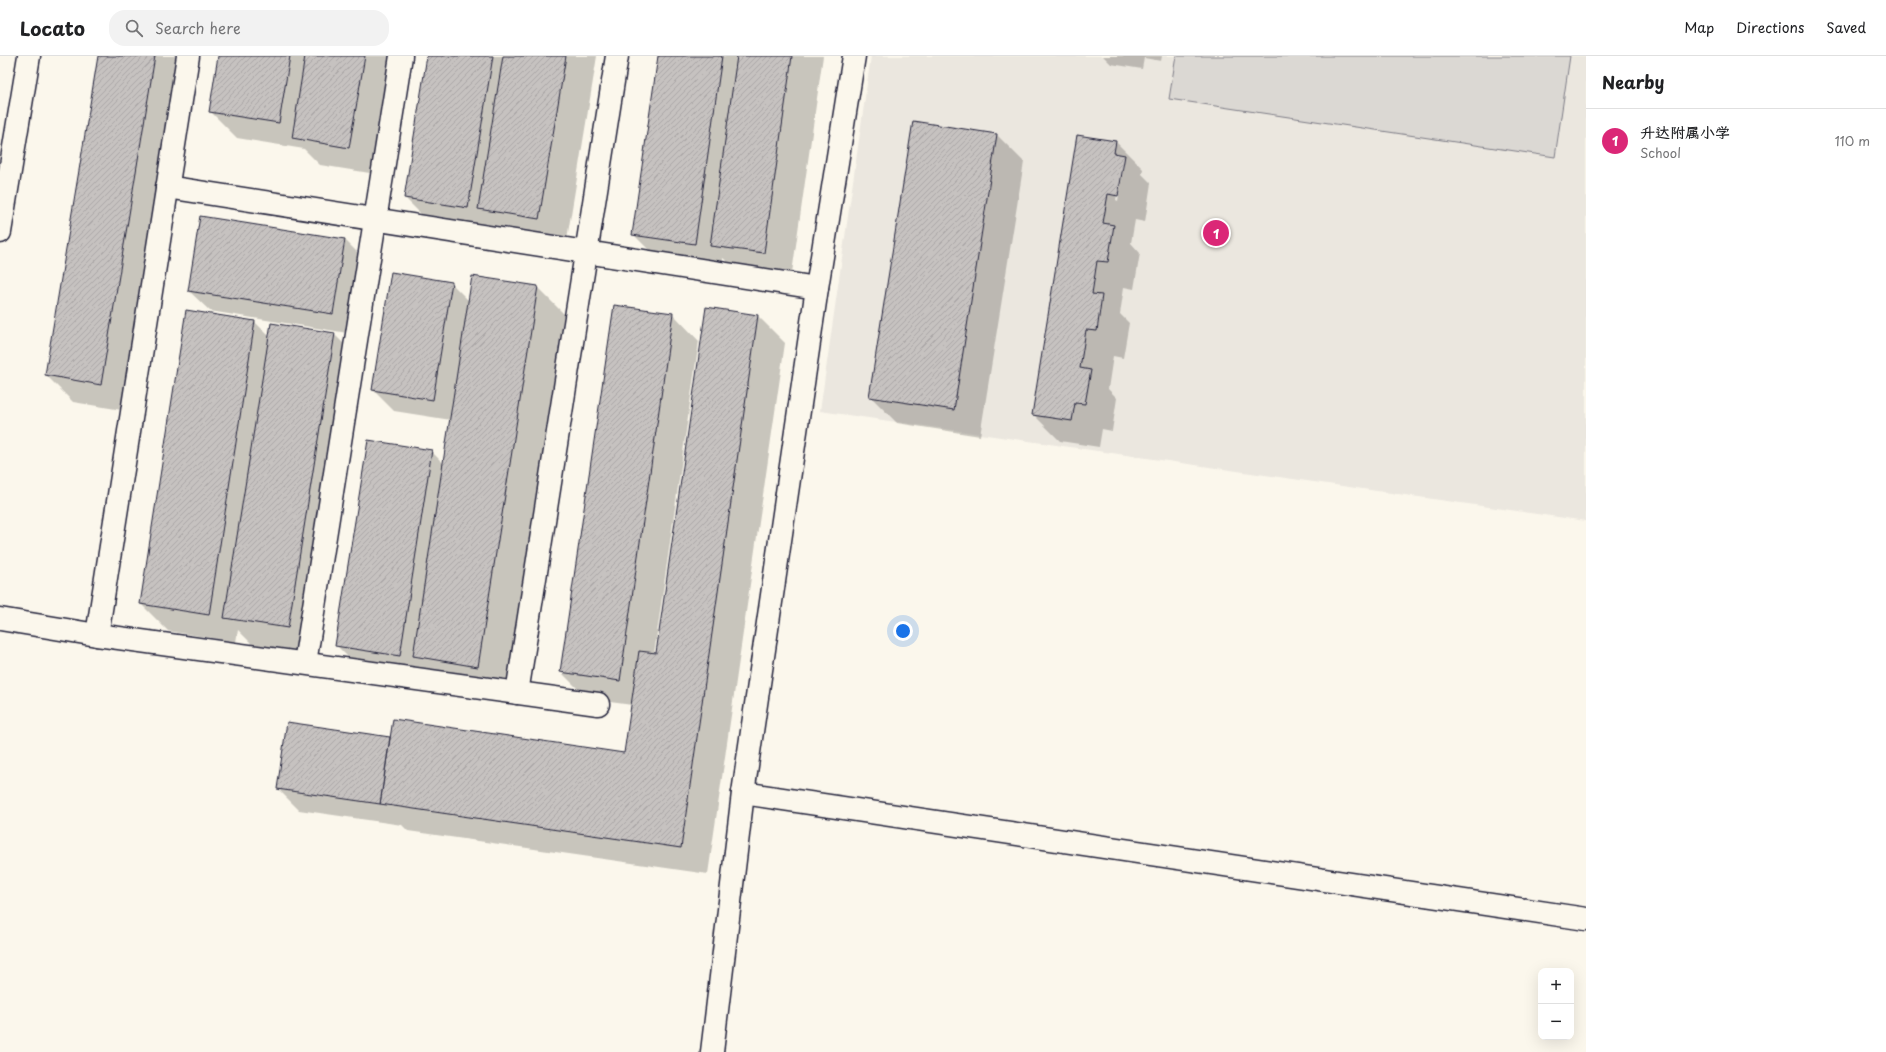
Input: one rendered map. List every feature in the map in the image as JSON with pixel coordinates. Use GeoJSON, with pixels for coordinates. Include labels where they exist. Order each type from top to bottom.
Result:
{"type":"FeatureCollection","features":[{"type":"Feature","properties":{"kind":"street"},"geometry":{"type":"LineString","coordinates":[[0,232],[29,56]]}},
{"type":"Feature","properties":{"kind":"street"},"geometry":{"type":"LineString","coordinates":[[96,634],[188,56]]}},
{"type":"Feature","properties":{"kind":"street"},"geometry":{"type":"LineString","coordinates":[[306,664],[401,56]]}},
{"type":"Feature","properties":{"kind":"street"},"geometry":{"type":"LineString","coordinates":[[517,693],[617,56]]}},
{"type":"Feature","properties":{"kind":"street"},"geometry":{"type":"LineString","coordinates":[[712,1052],[743,793],[817,288],[854,56]]}},
{"type":"Feature","properties":{"kind":"street"},"geometry":{"type":"LineString","coordinates":[[167,187],[817,288]]}},
{"type":"Feature","properties":{"kind":"street"},"geometry":{"type":"LineString","coordinates":[[0,619],[306,664],[598,704]]}},
{"type":"Feature","properties":{"kind":"street"},"geometry":{"type":"LineString","coordinates":[[743,793],[1586,919]]}},
{"type":"Feature","properties":{"kind":"shaded area"},"geometry":{"type":"Polygon","coordinates":[[[871,56],[1586,56],[1586,521],[820,411],[871,56]]]}},
{"type":"Feature","properties":{"kind":"shaded area"},"geometry":{"type":"Polygon","coordinates":[[[1176,56],[1570,56],[1555,157],[1169,99],[1176,56]]]}},
{"type":"Feature","properties":{"kind":"building"},"geometry":{"type":"Polygon","coordinates":[[[98,56],[155,56],[101,385],[45,375],[98,56]]]}},
{"type":"Feature","properties":{"kind":"building"},"geometry":{"type":"Polygon","coordinates":[[[218,56],[290,56],[279,123],[209,112],[218,56]]]}},
{"type":"Feature","properties":{"kind":"building"},"geometry":{"type":"Polygon","coordinates":[[[305,56],[365,56],[349,148],[292,138],[305,56]]]}},
{"type":"Feature","properties":{"kind":"building"},"geometry":{"type":"Polygon","coordinates":[[[427,56],[493,56],[468,208],[404,198],[427,56]]]}},
{"type":"Feature","properties":{"kind":"building"},"geometry":{"type":"Polygon","coordinates":[[[503,56],[566,56],[539,219],[478,209],[503,56]]]}},
{"type":"Feature","properties":{"kind":"building"},"geometry":{"type":"Polygon","coordinates":[[[658,56],[722,56],[695,244],[632,235],[658,56]]]}},
{"type":"Feature","properties":{"kind":"building"},"geometry":{"type":"Polygon","coordinates":[[[737,56],[792,56],[764,253],[710,246],[737,56]]]}},
{"type":"Feature","properties":{"kind":"building"},"geometry":{"type":"Polygon","coordinates":[[[913,121],[997,134],[954,410],[869,397],[913,121]]]}},
{"type":"Feature","properties":{"kind":"building"},"geometry":{"type":"Polygon","coordinates":[[[1077,135],[1116,141],[1114,153],[1125,155],[1118,196],[1108,194],[1103,223],[1114,225],[1108,262],[1097,261],[1092,294],[1102,295],[1097,331],[1086,330],[1080,368],[1091,370],[1085,404],[1075,403],[1072,421],[1032,415],[1077,135]]]}},
{"type":"Feature","properties":{"kind":"building"},"geometry":{"type":"Polygon","coordinates":[[[200,216],[345,239],[333,314],[188,291],[200,216]]]}},
{"type":"Feature","properties":{"kind":"building"},"geometry":{"type":"Polygon","coordinates":[[[391,272],[452,282],[433,400],[372,390],[391,272]]]}},
{"type":"Feature","properties":{"kind":"building"},"geometry":{"type":"Polygon","coordinates":[[[472,276],[538,286],[478,667],[413,656],[472,276]]]}},
{"type":"Feature","properties":{"kind":"building"},"geometry":{"type":"Polygon","coordinates":[[[614,305],[673,313],[620,681],[560,672],[614,305]]]}},
{"type":"Feature","properties":{"kind":"building"},"geometry":{"type":"Polygon","coordinates":[[[706,307],[758,315],[681,848],[380,804],[393,719],[624,753],[639,651],[656,653],[706,307]]]}},
{"type":"Feature","properties":{"kind":"building"},"geometry":{"type":"Polygon","coordinates":[[[186,310],[255,321],[209,615],[140,604],[186,310]]]}},
{"type":"Feature","properties":{"kind":"building"},"geometry":{"type":"Polygon","coordinates":[[[271,323],[335,333],[288,628],[224,618],[271,323]]]}},
{"type":"Feature","properties":{"kind":"building"},"geometry":{"type":"Polygon","coordinates":[[[368,440],[432,450],[400,656],[335,646],[368,440]]]}},
{"type":"Feature","properties":{"kind":"building"},"geometry":{"type":"Polygon","coordinates":[[[287,722],[390,737],[380,804],[277,789],[287,722]]]}},
{"type":"Feature","properties":{"kind":"place","name":"升达附属小学"},"geometry":{"type":"Point","coordinates":[1216,233]}}]}
